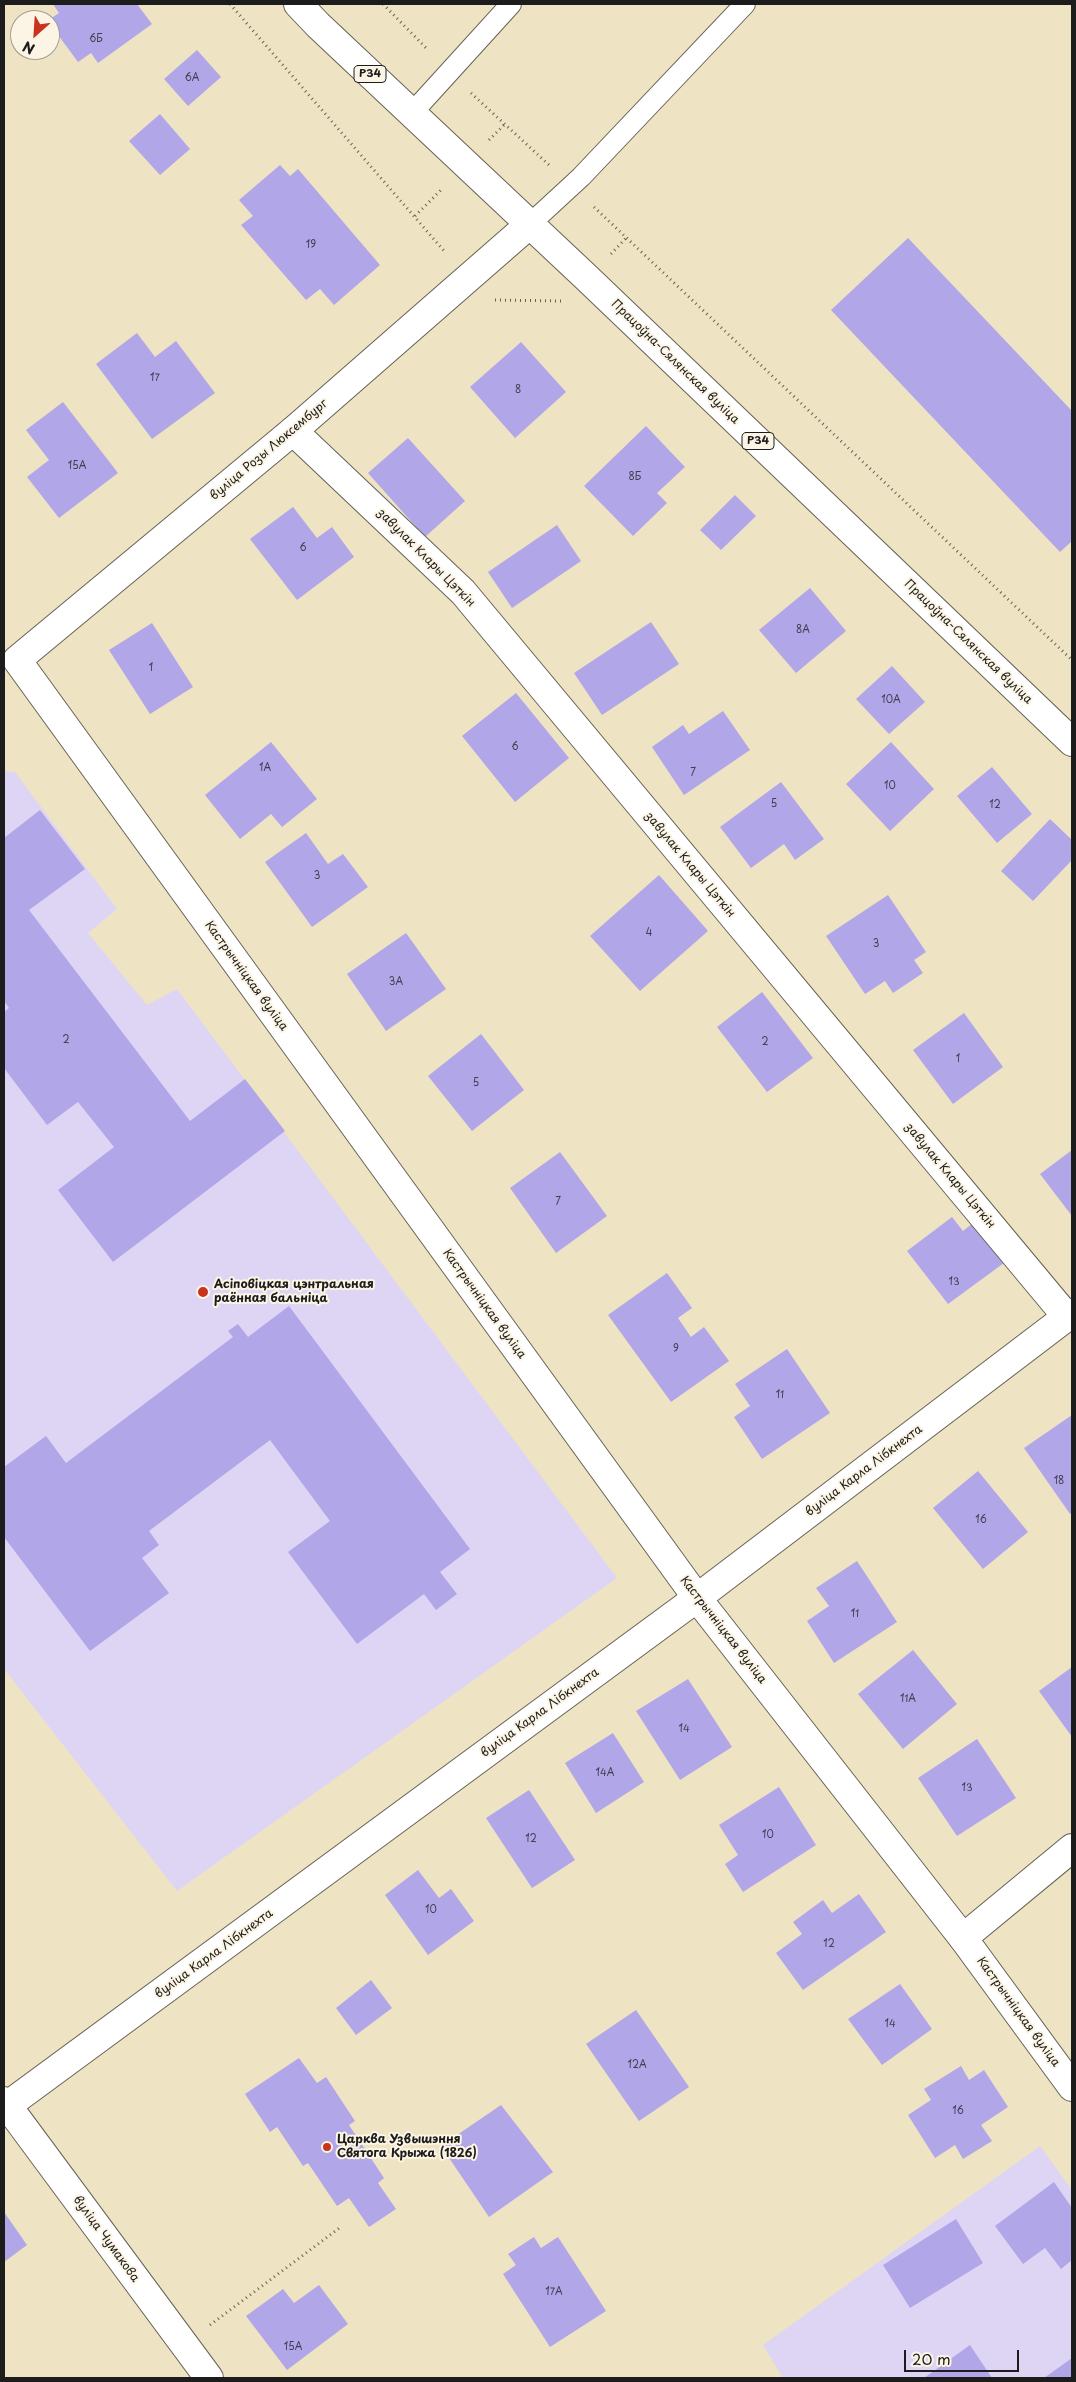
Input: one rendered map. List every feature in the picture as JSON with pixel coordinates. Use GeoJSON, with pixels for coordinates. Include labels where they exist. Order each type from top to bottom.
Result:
{"type":"FeatureCollection","features":[{"type":"Feature","properties":{"kind":"street","name":"Працоўна-Сялянская вуліца"},"geometry":{"type":"LineString","coordinates":[[298,4],[318,26],[587,278],[1072,742]]}},
{"type":"Feature","properties":{"kind":"street","name":"вуліца Розы Люксембург"},"geometry":{"type":"LineString","coordinates":[[10,666],[293,431],[530,224]]}},
{"type":"Feature","properties":{"kind":"street","name":"завулак Клары Цэткін"},"geometry":{"type":"LineString","coordinates":[[293,431],[463,592],[1070,1315]]}},
{"type":"Feature","properties":{"kind":"street","name":"Кастрычніцкая вуліца"},"geometry":{"type":"LineString","coordinates":[[10,666],[697,1598],[963,1938],[1072,2087]]}},
{"type":"Feature","properties":{"kind":"street","name":"вуліца Карла Лібкнехта"},"geometry":{"type":"LineString","coordinates":[[5,2105],[697,1598],[1070,1315]]}},
{"type":"Feature","properties":{"kind":"street"},"geometry":{"type":"LineString","coordinates":[[963,1938],[1072,1848]]}},
{"type":"Feature","properties":{"kind":"street","name":"вуліца Чумакова"},"geometry":{"type":"LineString","coordinates":[[5,2105],[209,2378]]}},
{"type":"Feature","properties":{"kind":"lane"},"geometry":{"type":"LineString","coordinates":[[412,113],[511,4]]}},
{"type":"Feature","properties":{"kind":"lane"},"geometry":{"type":"LineString","coordinates":[[530,224],[571,186],[745,4]]}},
{"type":"Feature","properties":{"kind":"path"},"geometry":{"type":"LineString","coordinates":[[230,4],[421,222],[466,280],[490,300],[561,302],[626,238]]}},
{"type":"Feature","properties":{"kind":"path"},"geometry":{"type":"LineString","coordinates":[[383,4],[449,72],[1072,660]]}},
{"type":"Feature","properties":{"kind":"path"},"geometry":{"type":"LineString","coordinates":[[184,2345],[342,2226]]}},
{"type":"Feature","properties":{"kind":"shaded area","name":"Асіповіцкая цэнтральная раённая бальніца"},"geometry":{"type":"Polygon","coordinates":[[[4,771],[15,772],[117,909],[88,933],[147,1005],[177,989],[617,1578],[177,1891],[4,1669],[4,771]]]}},
{"type":"Feature","properties":{"kind":"shaded area"},"geometry":{"type":"Polygon","coordinates":[[[1040,2146],[1072,2190],[1072,2378],[783,2378],[763,2345],[1040,2146]]]}},
{"type":"Feature","properties":{"kind":"building"},"geometry":{"type":"Polygon","coordinates":[[[53,4],[137,4],[152,24],[98,63],[91,53],[78,62],[60,38],[60,10],[57,10],[53,4]]]}},
{"type":"Feature","properties":{"kind":"building"},"geometry":{"type":"Polygon","coordinates":[[[197,50],[221,77],[188,106],[164,79],[197,50]]]}},
{"type":"Feature","properties":{"kind":"building"},"geometry":{"type":"Polygon","coordinates":[[[160,114],[190,149],[160,175],[129,141],[160,114]]]}},
{"type":"Feature","properties":{"kind":"building"},"geometry":{"type":"Polygon","coordinates":[[[280,165],[290,176],[298,169],[380,265],[334,305],[320,289],[306,300],[241,225],[253,216],[239,200],[280,165]]]}},
{"type":"Feature","properties":{"kind":"building"},"geometry":{"type":"Polygon","coordinates":[[[908,238],[1072,411],[1072,541],[1060,552],[831,310],[908,238]]]}},
{"type":"Feature","properties":{"kind":"building"},"geometry":{"type":"Polygon","coordinates":[[[137,333],[155,357],[176,341],[215,393],[152,439],[96,364],[137,333]]]}},
{"type":"Feature","properties":{"kind":"building"},"geometry":{"type":"Polygon","coordinates":[[[521,342],[566,392],[515,438],[470,387],[521,342]]]}},
{"type":"Feature","properties":{"kind":"building"},"geometry":{"type":"Polygon","coordinates":[[[63,402],[118,473],[59,518],[27,477],[49,460],[26,430],[63,402]]]}},
{"type":"Feature","properties":{"kind":"building"},"geometry":{"type":"Polygon","coordinates":[[[646,426],[685,467],[657,493],[667,503],[633,536],[584,486],[646,426]]]}},
{"type":"Feature","properties":{"kind":"building"},"geometry":{"type":"Polygon","coordinates":[[[408,438],[465,501],[425,537],[368,473],[408,438]]]}},
{"type":"Feature","properties":{"kind":"building"},"geometry":{"type":"Polygon","coordinates":[[[735,495],[756,516],[721,550],[700,530],[735,495]]]}},
{"type":"Feature","properties":{"kind":"building"},"geometry":{"type":"Polygon","coordinates":[[[293,507],[317,538],[332,527],[354,557],[297,600],[250,539],[293,507]]]}},
{"type":"Feature","properties":{"kind":"building"},"geometry":{"type":"Polygon","coordinates":[[[557,525],[581,561],[512,608],[488,572],[557,525]]]}},
{"type":"Feature","properties":{"kind":"building"},"geometry":{"type":"Polygon","coordinates":[[[810,588],[846,631],[796,673],[759,630],[810,588]]]}},
{"type":"Feature","properties":{"kind":"building"},"geometry":{"type":"Polygon","coordinates":[[[651,622],[679,664],[602,715],[574,673],[651,622]]]}},
{"type":"Feature","properties":{"kind":"building"},"geometry":{"type":"Polygon","coordinates":[[[152,623],[193,687],[150,714],[109,650],[152,623]]]}},
{"type":"Feature","properties":{"kind":"building"},"geometry":{"type":"Polygon","coordinates":[[[892,666],[925,702],[889,734],[856,699],[892,666]]]}},
{"type":"Feature","properties":{"kind":"building"},"geometry":{"type":"Polygon","coordinates":[[[516,693],[569,758],[515,802],[462,736],[516,693]]]}},
{"type":"Feature","properties":{"kind":"building"},"geometry":{"type":"Polygon","coordinates":[[[723,711],[750,750],[684,795],[652,747],[683,725],[689,734],[723,711]]]}},
{"type":"Feature","properties":{"kind":"building"},"geometry":{"type":"Polygon","coordinates":[[[271,742],[317,799],[282,827],[271,814],[240,839],[205,795],[271,742]]]}},
{"type":"Feature","properties":{"kind":"building"},"geometry":{"type":"Polygon","coordinates":[[[891,742],[934,789],[890,831],[846,784],[891,742]]]}},
{"type":"Feature","properties":{"kind":"building"},"geometry":{"type":"Polygon","coordinates":[[[992,767],[1032,814],[997,843],[957,796],[992,767]]]}},
{"type":"Feature","properties":{"kind":"building"},"geometry":{"type":"Polygon","coordinates":[[[781,782],[824,839],[795,860],[784,844],[751,868],[720,827],[781,782]]]}},
{"type":"Feature","properties":{"kind":"building"},"geometry":{"type":"Polygon","coordinates":[[[40,810],[85,869],[29,910],[190,1121],[245,1079],[285,1131],[113,1262],[58,1190],[114,1147],[78,1102],[47,1125],[4,1068],[4,1012],[9,1008],[4,1001],[4,838],[40,810]]]}},
{"type":"Feature","properties":{"kind":"building"},"geometry":{"type":"Polygon","coordinates":[[[1050,819],[1072,840],[1072,860],[1033,901],[1001,871],[1050,819]]]}},
{"type":"Feature","properties":{"kind":"building"},"geometry":{"type":"Polygon","coordinates":[[[306,833],[328,864],[343,854],[368,887],[312,927],[265,862],[306,833]]]}},
{"type":"Feature","properties":{"kind":"building"},"geometry":{"type":"Polygon","coordinates":[[[659,875],[708,931],[640,991],[590,936],[659,875]]]}},
{"type":"Feature","properties":{"kind":"building"},"geometry":{"type":"Polygon","coordinates":[[[888,895],[926,952],[914,960],[923,973],[893,993],[885,981],[865,994],[826,936],[888,895]]]}},
{"type":"Feature","properties":{"kind":"building"},"geometry":{"type":"Polygon","coordinates":[[[406,933],[446,989],[386,1031],[347,974],[406,933]]]}},
{"type":"Feature","properties":{"kind":"building"},"geometry":{"type":"Polygon","coordinates":[[[762,992],[813,1058],[767,1092],[717,1027],[762,992]]]}},
{"type":"Feature","properties":{"kind":"building"},"geometry":{"type":"Polygon","coordinates":[[[964,1013],[1003,1067],[953,1104],[913,1050],[964,1013]]]}},
{"type":"Feature","properties":{"kind":"building"},"geometry":{"type":"Polygon","coordinates":[[[481,1034],[524,1090],[472,1131],[428,1076],[481,1034]]]}},
{"type":"Feature","properties":{"kind":"building"},"geometry":{"type":"Polygon","coordinates":[[[1072,1150],[1072,1216],[1040,1174],[1072,1150]]]}},
{"type":"Feature","properties":{"kind":"building"},"geometry":{"type":"Polygon","coordinates":[[[560,1152],[607,1216],[556,1253],[510,1188],[560,1152]]]}},
{"type":"Feature","properties":{"kind":"building"},"geometry":{"type":"Polygon","coordinates":[[[952,1217],[963,1231],[978,1219],[1008,1260],[948,1304],[907,1251],[952,1217]]]}},
{"type":"Feature","properties":{"kind":"building"},"geometry":{"type":"Polygon","coordinates":[[[667,1273],[692,1308],[678,1318],[691,1337],[704,1327],[729,1361],[671,1402],[608,1315],[667,1273]]]}},
{"type":"Feature","properties":{"kind":"building"},"geometry":{"type":"Polygon","coordinates":[[[289,1306],[470,1549],[440,1572],[457,1594],[436,1610],[424,1594],[357,1644],[288,1552],[330,1521],[270,1440],[149,1531],[159,1545],[142,1558],[169,1593],[90,1651],[4,1537],[4,1467],[46,1436],[66,1463],[233,1337],[228,1331],[238,1324],[248,1337],[289,1306]]]}},
{"type":"Feature","properties":{"kind":"building"},"geometry":{"type":"Polygon","coordinates":[[[787,1349],[830,1413],[762,1459],[734,1417],[750,1406],[735,1384],[787,1349]]]}},
{"type":"Feature","properties":{"kind":"building"},"geometry":{"type":"Polygon","coordinates":[[[1072,1415],[1072,1513],[1070,1514],[1024,1448],[1072,1415]]]}},
{"type":"Feature","properties":{"kind":"building"},"geometry":{"type":"Polygon","coordinates":[[[978,1471],[1028,1532],[983,1569],[933,1508],[978,1471]]]}},
{"type":"Feature","properties":{"kind":"building"},"geometry":{"type":"Polygon","coordinates":[[[857,1561],[897,1622],[834,1663],[807,1621],[829,1606],[816,1588],[857,1561]]]}},
{"type":"Feature","properties":{"kind":"building"},"geometry":{"type":"Polygon","coordinates":[[[913,1650],[957,1704],[903,1749],[858,1694],[913,1650]]]}},
{"type":"Feature","properties":{"kind":"building"},"geometry":{"type":"Polygon","coordinates":[[[1072,1667],[1072,1737],[1039,1691],[1072,1667]]]}},
{"type":"Feature","properties":{"kind":"building"},"geometry":{"type":"Polygon","coordinates":[[[688,1679],[732,1747],[680,1780],[636,1711],[688,1679]]]}},
{"type":"Feature","properties":{"kind":"building"},"geometry":{"type":"Polygon","coordinates":[[[613,1733],[644,1782],[596,1813],[565,1763],[613,1733]]]}},
{"type":"Feature","properties":{"kind":"building"},"geometry":{"type":"Polygon","coordinates":[[[977,1739],[1016,1798],[957,1836],[918,1778],[977,1739]]]}},
{"type":"Feature","properties":{"kind":"building"},"geometry":{"type":"Polygon","coordinates":[[[779,1787],[816,1845],[743,1892],[725,1864],[738,1855],[719,1825],[779,1787]]]}},
{"type":"Feature","properties":{"kind":"building"},"geometry":{"type":"Polygon","coordinates":[[[529,1790],[575,1860],[532,1888],[486,1818],[529,1790]]]}},
{"type":"Feature","properties":{"kind":"building"},"geometry":{"type":"Polygon","coordinates":[[[418,1870],[439,1898],[451,1889],[474,1921],[428,1955],[385,1895],[418,1870]]]}},
{"type":"Feature","properties":{"kind":"building"},"geometry":{"type":"Polygon","coordinates":[[[859,1894],[886,1932],[803,1990],[776,1953],[802,1934],[793,1922],[823,1900],[832,1913],[859,1894]]]}},
{"type":"Feature","properties":{"kind":"building"},"geometry":{"type":"Polygon","coordinates":[[[371,1980],[392,2008],[356,2035],[336,2008],[371,1980]]]}},
{"type":"Feature","properties":{"kind":"building"},"geometry":{"type":"Polygon","coordinates":[[[900,1984],[932,2029],[882,2065],[848,2019],[900,1984]]]}},
{"type":"Feature","properties":{"kind":"building"},"geometry":{"type":"Polygon","coordinates":[[[636,2010],[689,2087],[639,2121],[586,2044],[636,2010]]]}},
{"type":"Feature","properties":{"kind":"building","name":"Царква Узвышэння Святога Крыжа (1826)"},"geometry":{"type":"Polygon","coordinates":[[[299,2058],[317,2083],[326,2077],[355,2121],[349,2125],[384,2178],[378,2183],[396,2209],[369,2227],[349,2198],[337,2206],[308,2163],[303,2166],[277,2127],[270,2132],[245,2094],[299,2058]]]}},
{"type":"Feature","properties":{"kind":"building"},"geometry":{"type":"Polygon","coordinates":[[[961,2066],[969,2080],[984,2070],[1008,2107],[981,2125],[992,2141],[963,2159],[955,2145],[935,2158],[908,2115],[931,2100],[924,2089],[961,2066]]]}},
{"type":"Feature","properties":{"kind":"building"},"geometry":{"type":"Polygon","coordinates":[[[501,2105],[553,2172],[489,2217],[441,2146],[501,2105]]]}},
{"type":"Feature","properties":{"kind":"building"},"geometry":{"type":"Polygon","coordinates":[[[1054,2182],[1072,2208],[1072,2260],[1061,2269],[1045,2248],[1023,2264],[995,2226],[1054,2182]]]}},
{"type":"Feature","properties":{"kind":"building"},"geometry":{"type":"Polygon","coordinates":[[[4,2212],[27,2245],[4,2262],[4,2212]]]}},
{"type":"Feature","properties":{"kind":"building"},"geometry":{"type":"Polygon","coordinates":[[[956,2219],[983,2263],[910,2308],[883,2265],[956,2219]]]}},
{"type":"Feature","properties":{"kind":"building"},"geometry":{"type":"Polygon","coordinates":[[[534,2237],[541,2248],[558,2237],[606,2311],[550,2347],[503,2274],[516,2265],[508,2254],[534,2237]]]}},
{"type":"Feature","properties":{"kind":"building"},"geometry":{"type":"Polygon","coordinates":[[[319,2285],[348,2324],[287,2370],[246,2316],[283,2289],[294,2303],[319,2285]]]}},
{"type":"Feature","properties":{"kind":"building"},"geometry":{"type":"Polygon","coordinates":[[[970,2345],[992,2378],[924,2378],[970,2345]]]}},
{"type":"Feature","properties":{"kind":"building"},"geometry":{"type":"Polygon","coordinates":[[[1072,2358],[1072,2378],[1044,2378],[1072,2358]]]}},
{"type":"Feature","properties":{"kind":"place","name":"Асіповіцкая цэнтральная раённая бальніца"},"geometry":{"type":"Point","coordinates":[203,1292]}},
{"type":"Feature","properties":{"kind":"place","name":"Царква Узвышэння Святога Крыжа (1826)"},"geometry":{"type":"Point","coordinates":[327,2147]}}]}
